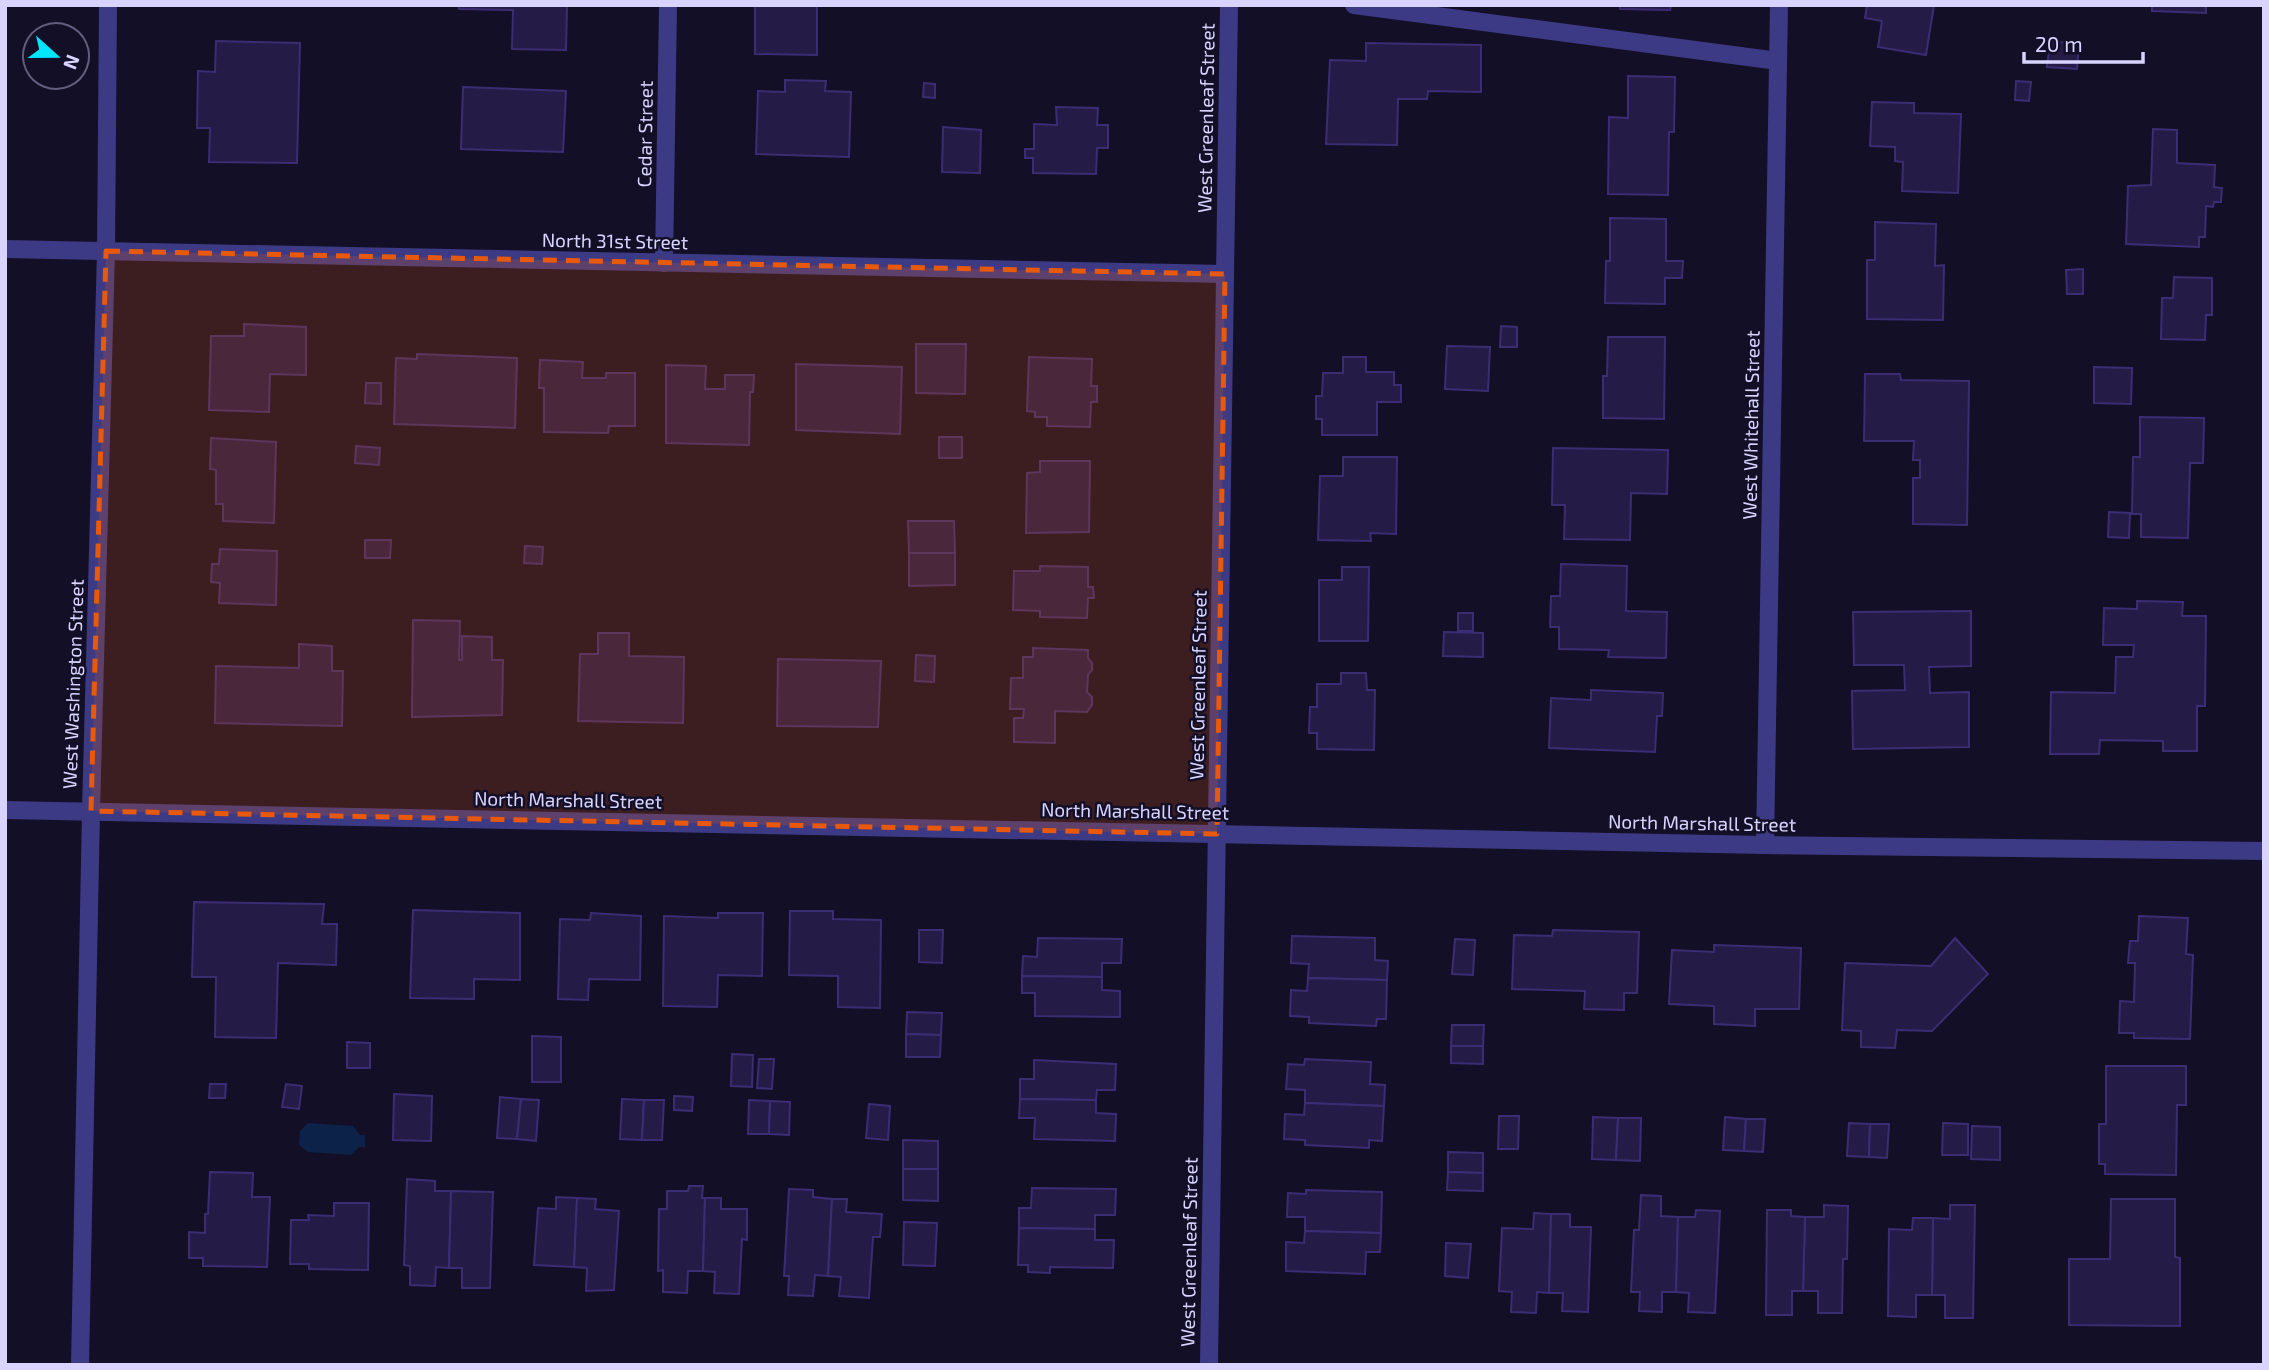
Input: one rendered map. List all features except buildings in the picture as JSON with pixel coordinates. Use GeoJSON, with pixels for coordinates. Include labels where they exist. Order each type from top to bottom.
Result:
{"type":"FeatureCollection","features":[{"type":"Feature","properties":{"kind":"street","name":"West Washington Street"},"geometry":{"type":"LineString","coordinates":[[80,1365],[106,251],[108,5]]}},
{"type":"Feature","properties":{"kind":"street","name":"Cedar Street"},"geometry":{"type":"LineString","coordinates":[[664,263],[668,5]]}},
{"type":"Feature","properties":{"kind":"street","name":"West Greenleaf Street"},"geometry":{"type":"LineString","coordinates":[[1209,1365],[1229,5]]}},
{"type":"Feature","properties":{"kind":"street"},"geometry":{"type":"LineString","coordinates":[[1354,5],[1778,61]]}},
{"type":"Feature","properties":{"kind":"street","name":"West Whitehall Street"},"geometry":{"type":"LineString","coordinates":[[1765,845],[1779,5]]}},
{"type":"Feature","properties":{"kind":"street","name":"North 31st Street"},"geometry":{"type":"LineString","coordinates":[[5,249],[1225,274]]}},
{"type":"Feature","properties":{"kind":"street","name":"North Marshall Street"},"geometry":{"type":"LineString","coordinates":[[5,810],[1765,845],[2264,851]]}},
{"type":"Feature","properties":{"kind":"highlighted area"},"geometry":{"type":"Polygon","coordinates":[[[106,251],[1225,274],[1217,834],[91,811],[106,251]]]}},
{"type":"Feature","properties":{"kind":"water"},"geometry":{"type":"Polygon","coordinates":[[[308,1123],[353,1126],[360,1135],[365,1135],[365,1147],[359,1147],[351,1155],[308,1152],[299,1145],[300,1131],[308,1123]]]}}]}
